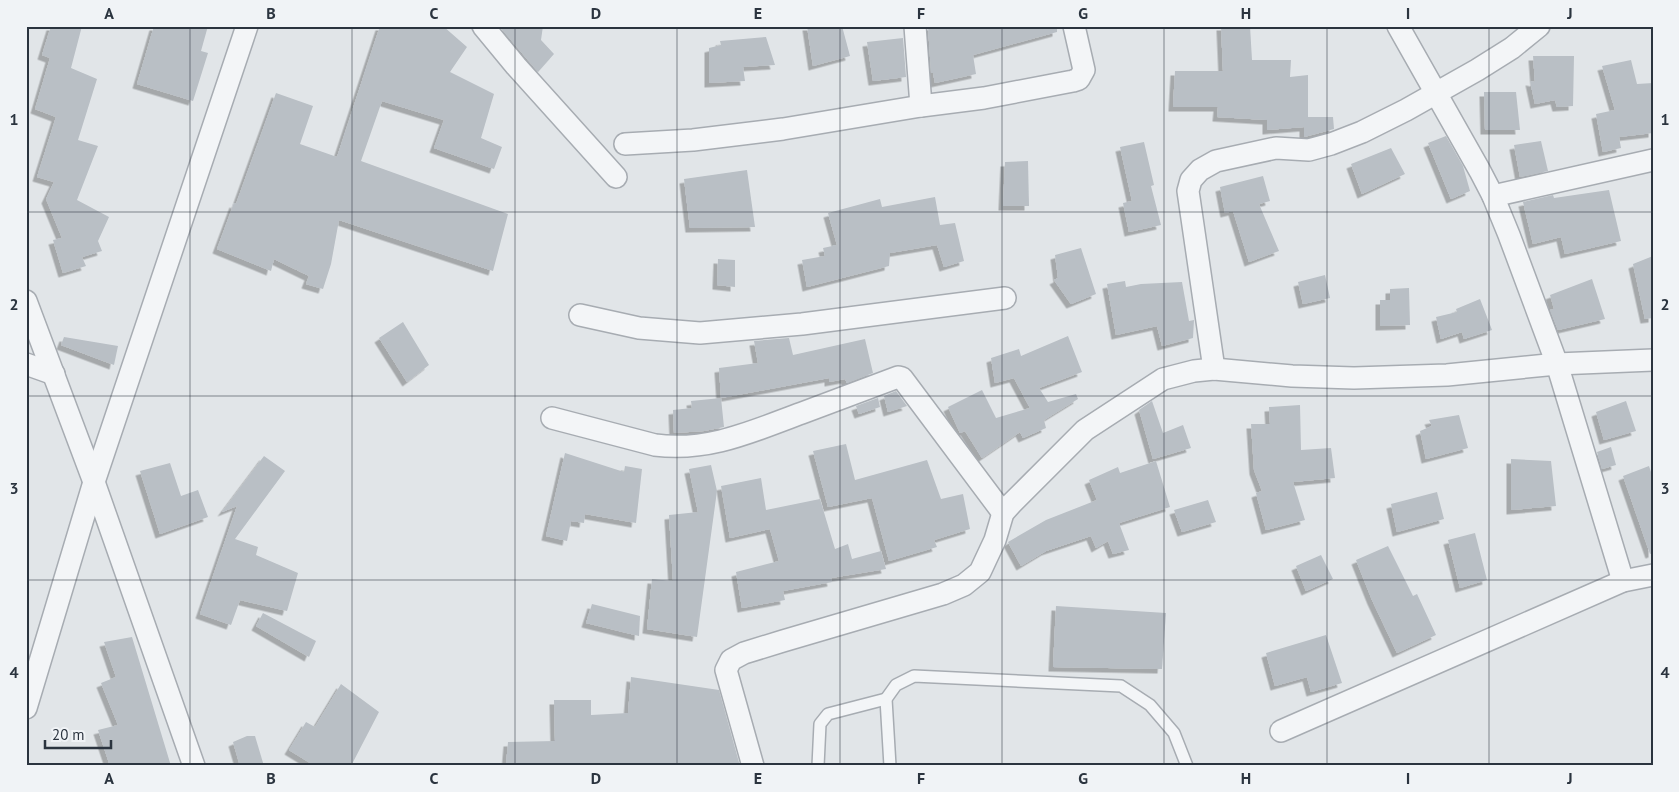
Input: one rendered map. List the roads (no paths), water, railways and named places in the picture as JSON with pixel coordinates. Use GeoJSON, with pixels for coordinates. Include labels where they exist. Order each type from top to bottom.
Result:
{"type":"FeatureCollection","features":[{"type":"Feature","properties":{"kind":"street"},"geometry":{"type":"LineString","coordinates":[[27,701],[94,482],[247,26]]}},
{"type":"Feature","properties":{"kind":"street"},"geometry":{"type":"LineString","coordinates":[[916,26],[921,106]]}},
{"type":"Feature","properties":{"kind":"street"},"geometry":{"type":"LineString","coordinates":[[625,144],[693,140],[783,129],[921,106],[984,98],[1079,79],[1084,70],[1074,26]]}},
{"type":"Feature","properties":{"kind":"street"},"geometry":{"type":"LineString","coordinates":[[1398,26],[1493,196],[1557,364],[1623,581]]}},
{"type":"Feature","properties":{"kind":"street"},"geometry":{"type":"LineString","coordinates":[[1214,370],[1188,191],[1191,180],[1200,170],[1216,162],[1276,148],[1309,150],[1362,132],[1406,110],[1512,48],[1539,26]]}},
{"type":"Feature","properties":{"kind":"street"},"geometry":{"type":"LineString","coordinates":[[484,27],[516,66],[616,177]]}},
{"type":"Feature","properties":{"kind":"street"},"geometry":{"type":"LineString","coordinates":[[1493,196],[1653,160]]}},
{"type":"Feature","properties":{"kind":"street"},"geometry":{"type":"LineString","coordinates":[[580,315],[639,328],[700,333],[802,324],[1005,298]]}},
{"type":"Feature","properties":{"kind":"street"},"geometry":{"type":"LineString","coordinates":[[26,301],[94,482],[194,766]]}},
{"type":"Feature","properties":{"kind":"street"},"geometry":{"type":"LineString","coordinates":[[753,766],[726,670],[731,660],[775,643],[943,594],[964,585],[980,572],[995,540],[1003,512],[1085,430],[1163,379],[1194,370],[1354,378],[1446,375],[1557,364],[1653,360]]}},
{"type":"Feature","properties":{"kind":"street"},"geometry":{"type":"LineString","coordinates":[[26,364],[54,374]]}},
{"type":"Feature","properties":{"kind":"street"},"geometry":{"type":"LineString","coordinates":[[552,418],[655,445],[672,448],[692,446],[735,438],[902,378],[1003,512]]}},
{"type":"Feature","properties":{"kind":"street"},"geometry":{"type":"LineString","coordinates":[[1282,731],[1623,581],[1653,575]]}},
{"type":"Feature","properties":{"kind":"lane"},"geometry":{"type":"LineString","coordinates":[[818,766],[820,724],[828,714],[886,699],[896,686],[914,676],[1121,686],[1150,704],[1174,733],[1187,766]]}},
{"type":"Feature","properties":{"kind":"lane"},"geometry":{"type":"LineString","coordinates":[[886,699],[890,766]]}}]}
